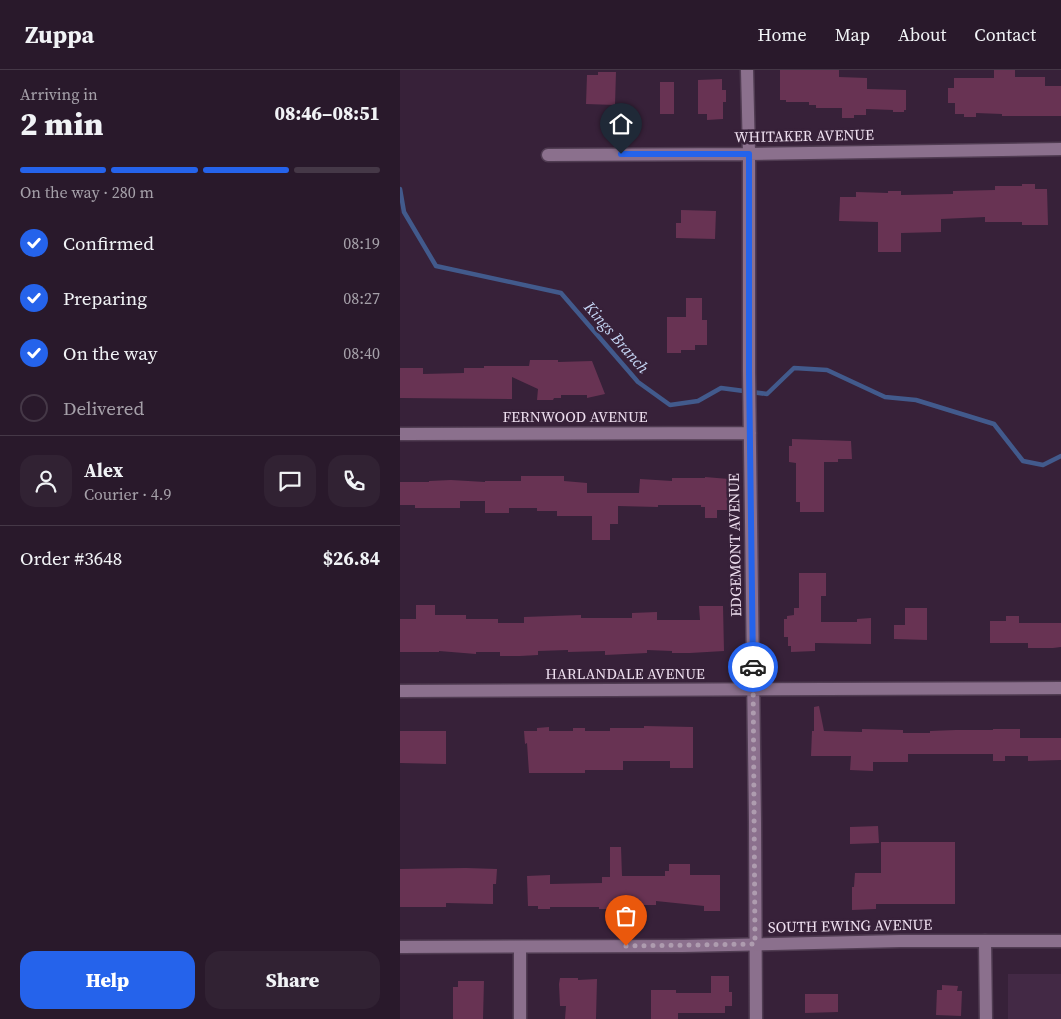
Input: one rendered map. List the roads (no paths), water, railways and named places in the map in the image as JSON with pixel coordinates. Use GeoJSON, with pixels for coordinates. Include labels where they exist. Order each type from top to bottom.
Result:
{"type":"FeatureCollection","features":[{"type":"Feature","properties":{"kind":"street","name":"EDGEMONT AVENUE"},"geometry":{"type":"LineString","coordinates":[[748,70],[749,372],[756,1019]]}},
{"type":"Feature","properties":{"kind":"street","name":"WHITAKER AVENUE"},"geometry":{"type":"LineString","coordinates":[[548,155],[1061,149]]}},
{"type":"Feature","properties":{"kind":"street","name":"FERNWOOD AVENUE"},"geometry":{"type":"LineString","coordinates":[[400,434],[750,432]]}},
{"type":"Feature","properties":{"kind":"street","name":"HARLANDALE AVENUE"},"geometry":{"type":"LineString","coordinates":[[400,691],[1061,688]]}},
{"type":"Feature","properties":{"kind":"street","name":"SOUTH EWING AVENUE"},"geometry":{"type":"LineString","coordinates":[[400,947],[683,946],[900,941],[1061,941]]}},
{"type":"Feature","properties":{"kind":"street"},"geometry":{"type":"LineString","coordinates":[[985,942],[986,1019]]}},
{"type":"Feature","properties":{"kind":"street"},"geometry":{"type":"LineString","coordinates":[[520,947],[520,1019]]}},
{"type":"Feature","properties":{"kind":"waterway","name":"Kings Branch"},"geometry":{"type":"LineString","coordinates":[[400,189],[404,212],[436,266],[561,293],[638,382],[670,405],[698,401],[721,388],[767,394],[794,368],[827,370],[885,397],[916,400],[994,424],[1023,461],[1043,465],[1061,456]]}}]}
